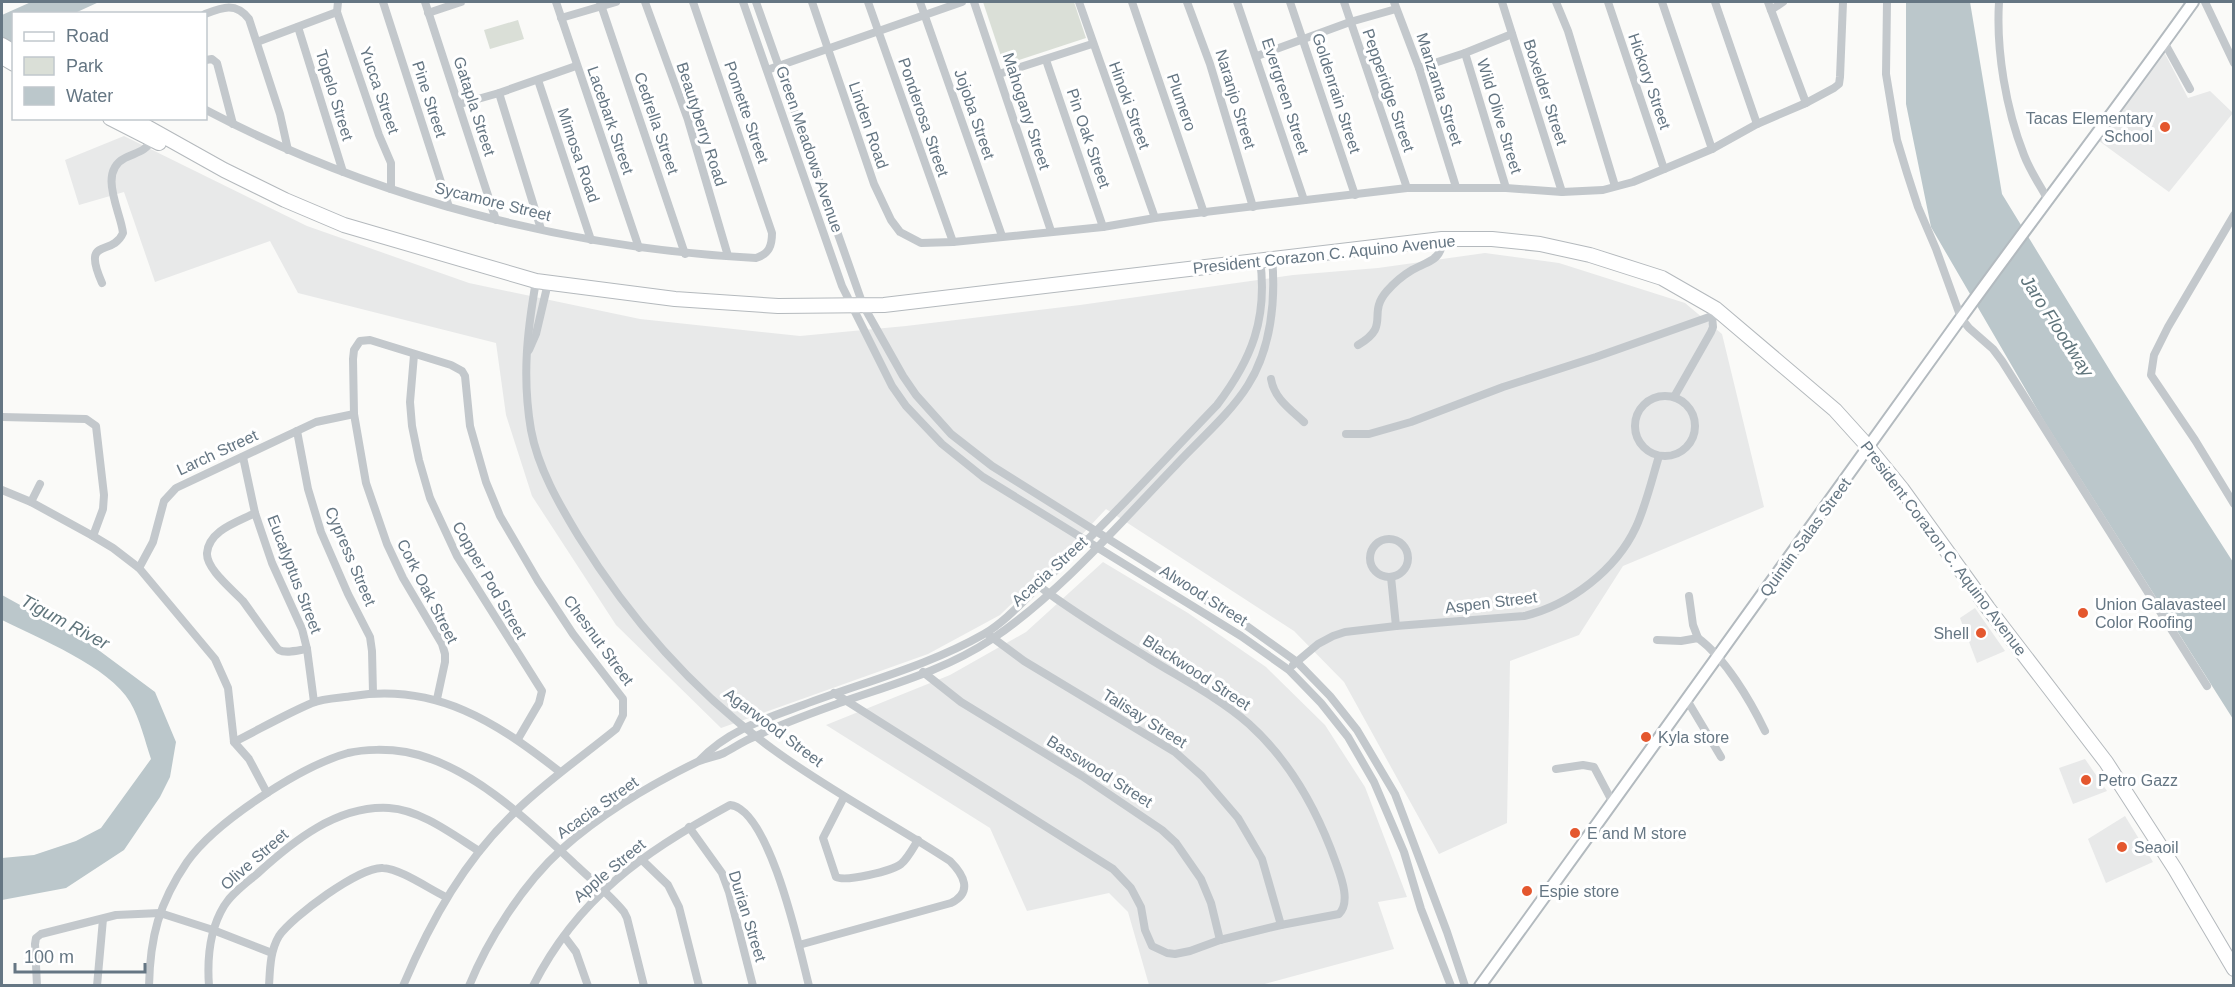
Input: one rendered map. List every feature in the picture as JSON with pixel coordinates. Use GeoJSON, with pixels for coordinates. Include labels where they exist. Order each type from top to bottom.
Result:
{"type":"FeatureCollection","features":[{"type":"Feature","properties":{"kind":"highway","name":"President Corazon C. Aquino Avenue"},"geometry":{"type":"LineString","coordinates":[[114,120],[152,140],[208,162]]}},
{"type":"Feature","properties":{"kind":"highway","name":"President Corazon C. Aquino Avenue"},"geometry":{"type":"LineString","coordinates":[[134,120],[208,162],[285,200],[344,225],[542,282],[675,299],[778,306],[884,305],[1094,281],[1266,258],[1442,239],[1518,241],[1590,255],[1662,278],[1714,312],[1835,410],[1869,448],[2106,762],[2175,869],[2234,969]]}},
{"type":"Feature","properties":{"kind":"main road","name":"Quintin Salas Street"},"geometry":{"type":"LineString","coordinates":[[1480,986],[1964,314],[2193,2]]}},
{"type":"Feature","properties":{"kind":"street","name":"Yucca Street"},"geometry":{"type":"LineString","coordinates":[[338,2],[337,12],[391,164],[391,189]]}},
{"type":"Feature","properties":{"kind":"street","name":"Pine Street"},"geometry":{"type":"LineString","coordinates":[[383,2],[449,207]]}},
{"type":"Feature","properties":{"kind":"street","name":"Gatapla Street"},"geometry":{"type":"LineString","coordinates":[[424,2],[460,104],[496,220]]}},
{"type":"Feature","properties":{"kind":"street"},"geometry":{"type":"LineString","coordinates":[[428,14],[461,2]]}},
{"type":"Feature","properties":{"kind":"street","name":"Lacebark Street"},"geometry":{"type":"LineString","coordinates":[[556,2],[639,248]]}},
{"type":"Feature","properties":{"kind":"street"},"geometry":{"type":"LineString","coordinates":[[561,18],[601,4],[616,2]]}},
{"type":"Feature","properties":{"kind":"street","name":"Beautyberry Road"},"geometry":{"type":"LineString","coordinates":[[645,2],[688,120],[728,256]]}},
{"type":"Feature","properties":{"kind":"street","name":"Pomette Street"},"geometry":{"type":"LineString","coordinates":[[693,2],[772,232]]}},
{"type":"Feature","properties":{"kind":"street","name":"Green Meadows Avenue"},"geometry":{"type":"LineString","coordinates":[[743,2],[857,305]]}},
{"type":"Feature","properties":{"kind":"street","name":"Green Meadows Avenue"},"geometry":{"type":"LineString","coordinates":[[756,2],[857,305]]}},
{"type":"Feature","properties":{"kind":"street","name":"Linden Road"},"geometry":{"type":"LineString","coordinates":[[812,2],[874,184],[891,220],[900,232],[921,243],[953,242]]}},
{"type":"Feature","properties":{"kind":"street","name":"Ponderosa Street"},"geometry":{"type":"LineString","coordinates":[[868,2],[953,242]]}},
{"type":"Feature","properties":{"kind":"street","name":"Jojoba Street"},"geometry":{"type":"LineString","coordinates":[[920,2],[1002,236]]}},
{"type":"Feature","properties":{"kind":"street"},"geometry":{"type":"LineString","coordinates":[[767,70],[827,51],[878,30],[962,2]]}},
{"type":"Feature","properties":{"kind":"street","name":"Mahogany Street"},"geometry":{"type":"LineString","coordinates":[[974,2],[1051,231]]}},
{"type":"Feature","properties":{"kind":"street","name":"Hinoki Street"},"geometry":{"type":"LineString","coordinates":[[1079,2],[1155,218]]}},
{"type":"Feature","properties":{"kind":"street","name":"Plumero"},"geometry":{"type":"LineString","coordinates":[[1132,2],[1204,213]]}},
{"type":"Feature","properties":{"kind":"street","name":"Naranjo Street"},"geometry":{"type":"LineString","coordinates":[[1187,2],[1210,64],[1253,207]]}},
{"type":"Feature","properties":{"kind":"street","name":"Evergreen Street"},"geometry":{"type":"LineString","coordinates":[[1238,2],[1304,200]]}},
{"type":"Feature","properties":{"kind":"street","name":"Goldenrain Street"},"geometry":{"type":"LineString","coordinates":[[1290,2],[1355,195]]}},
{"type":"Feature","properties":{"kind":"street","name":"Pepperidge Street"},"geometry":{"type":"LineString","coordinates":[[1344,2],[1407,188]]}},
{"type":"Feature","properties":{"kind":"street","name":"Boxelder Street"},"geometry":{"type":"LineString","coordinates":[[1502,2],[1562,192]]}},
{"type":"Feature","properties":{"kind":"street"},"geometry":{"type":"LineString","coordinates":[[1556,2],[1568,32],[1615,186]]}},
{"type":"Feature","properties":{"kind":"street","name":"Hickory Street"},"geometry":{"type":"LineString","coordinates":[[1608,2],[1664,169]]}},
{"type":"Feature","properties":{"kind":"street"},"geometry":{"type":"LineString","coordinates":[[1662,2],[1712,149]]}},
{"type":"Feature","properties":{"kind":"street"},"geometry":{"type":"LineString","coordinates":[[1715,2],[1757,124]]}},
{"type":"Feature","properties":{"kind":"street"},"geometry":{"type":"LineString","coordinates":[[1784,2],[1770,6],[1806,103]]}},
{"type":"Feature","properties":{"kind":"street"},"geometry":{"type":"LineString","coordinates":[[953,242],[1103,227],[1155,218],[1407,188],[1506,188],[1562,192],[1603,190],[1633,182],[1712,149],[1757,124],[1806,103],[1839,84],[1843,2]]}},
{"type":"Feature","properties":{"kind":"street"},"geometry":{"type":"LineString","coordinates":[[1887,2],[1886,74],[1897,140],[1918,207],[1969,328],[1993,349],[2001,361],[2207,686]]}},
{"type":"Feature","properties":{"kind":"street"},"geometry":{"type":"LineString","coordinates":[[1999,2],[1998,27],[2010,112],[2024,157],[2046,204]]}},
{"type":"Feature","properties":{"kind":"street"},"geometry":{"type":"LineString","coordinates":[[2205,2],[2234,63]]}},
{"type":"Feature","properties":{"kind":"street","name":"Cedrella Street"},"geometry":{"type":"LineString","coordinates":[[601,4],[685,254]]}},
{"type":"Feature","properties":{"kind":"street"},"geometry":{"type":"LineString","coordinates":[[1257,56],[1395,5]]}},
{"type":"Feature","properties":{"kind":"street","name":"Manzanta Street"},"geometry":{"type":"LineString","coordinates":[[1395,5],[1419,68],[1456,187]]}},
{"type":"Feature","properties":{"kind":"street"},"geometry":{"type":"LineString","coordinates":[[207,13],[221,7],[235,6],[249,19],[280,114],[288,150]]}},
{"type":"Feature","properties":{"kind":"street"},"geometry":{"type":"LineString","coordinates":[[257,42],[337,12]]}},
{"type":"Feature","properties":{"kind":"street","name":"Topelo Street"},"geometry":{"type":"LineString","coordinates":[[298,27],[343,172]]}},
{"type":"Feature","properties":{"kind":"street"},"geometry":{"type":"LineString","coordinates":[[1419,68],[1512,34]]}},
{"type":"Feature","properties":{"kind":"street"},"geometry":{"type":"LineString","coordinates":[[2164,42],[2190,89]]}},
{"type":"Feature","properties":{"kind":"street"},"geometry":{"type":"LineString","coordinates":[[999,74],[1092,44]]}},
{"type":"Feature","properties":{"kind":"street","name":"Wild Olive Street"},"geometry":{"type":"LineString","coordinates":[[1465,53],[1506,188]]}},
{"type":"Feature","properties":{"kind":"street"},"geometry":{"type":"LineString","coordinates":[[207,60],[212,59],[217,63],[233,124]]}},
{"type":"Feature","properties":{"kind":"street","name":"Pin Oak Street"},"geometry":{"type":"LineString","coordinates":[[1046,60],[1103,227]]}},
{"type":"Feature","properties":{"kind":"street"},"geometry":{"type":"LineString","coordinates":[[460,104],[576,66]]}},
{"type":"Feature","properties":{"kind":"street","name":"Mimosa Road"},"geometry":{"type":"LineString","coordinates":[[538,80],[591,240]]}},
{"type":"Feature","properties":{"kind":"street"},"geometry":{"type":"LineString","coordinates":[[499,93],[541,229]]}},
{"type":"Feature","properties":{"kind":"street","name":"Sycamore Street"},"geometry":{"type":"LineString","coordinates":[[207,111],[288,150],[343,172],[391,189],[496,220],[639,248],[685,254],[756,258],[764,255],[772,243],[772,232]]}},
{"type":"Feature","properties":{"kind":"street"},"geometry":{"type":"LineString","coordinates":[[102,283],[93,262],[95,255],[100,249],[119,240],[123,233],[111,185],[112,176],[122,159],[146,150],[152,140]]}},
{"type":"Feature","properties":{"kind":"street"},"geometry":{"type":"LineString","coordinates":[[2234,215],[2168,327],[2154,355],[2151,375],[2234,504]]}},
{"type":"Feature","properties":{"kind":"street"},"geometry":{"type":"LineString","coordinates":[[1358,345],[1376,332],[1378,303],[1385,293],[1410,272],[1435,257],[1441,247],[1442,239]]}},
{"type":"Feature","properties":{"kind":"street","name":"Acacia Street"},"geometry":{"type":"LineString","coordinates":[[700,761],[718,742],[745,727],[834,693],[936,659],[989,636],[1006,617],[1096,533],[1217,405],[1242,369],[1253,344],[1261,311],[1266,258]]}},
{"type":"Feature","properties":{"kind":"street","name":"Acacia Street"},"geometry":{"type":"LineString","coordinates":[[469,986],[475,971],[515,904],[560,850],[592,825],[700,761],[725,752],[756,736],[846,701],[925,675],[989,636],[1049,593],[1098,547],[1218,421],[1248,386],[1260,361],[1272,313],[1274,284],[1266,258]]}},
{"type":"Feature","properties":{"kind":"street","name":"Agarwood Street"},"geometry":{"type":"LineString","coordinates":[[542,282],[527,334],[526,374],[531,430],[537,454],[563,511],[593,559],[643,626],[676,664],[745,727],[844,797],[950,861],[962,874],[964,888],[959,899],[798,945]]}},
{"type":"Feature","properties":{"kind":"street","name":"Alwood Street"},"geometry":{"type":"LineString","coordinates":[[857,305],[903,376],[932,415],[951,434],[992,466],[1105,539],[1244,624],[1297,662],[1330,696],[1357,730],[1395,794],[1465,986]]}},
{"type":"Feature","properties":{"kind":"street","name":"Alwood Street"},"geometry":{"type":"LineString","coordinates":[[857,305],[892,386],[906,406],[942,444],[983,477],[1241,636],[1289,670],[1321,703],[1365,763],[1404,852],[1451,986]]}},
{"type":"Feature","properties":{"kind":"street"},"geometry":{"type":"LineString","coordinates":[[1346,434],[1369,434],[1411,422],[1503,387],[1596,357],[1714,312],[1713,327],[1709,336],[1674,397]]}},
{"type":"Feature","properties":{"kind":"street","name":"Cork Oak Street"},"geometry":{"type":"LineString","coordinates":[[414,355],[370,340],[360,341],[354,350],[353,359],[354,414],[366,483],[387,544],[403,578],[442,644],[445,654],[437,699]]}},
{"type":"Feature","properties":{"kind":"street","name":"Copper Pod Street"},"geometry":{"type":"LineString","coordinates":[[414,355],[410,402],[412,426],[430,498],[457,556],[542,691],[539,703],[518,739]]}},
{"type":"Feature","properties":{"kind":"street","name":"Chesnut Street"},"geometry":{"type":"LineString","coordinates":[[403,986],[425,935],[446,897],[479,851],[515,811],[560,772],[616,729],[623,715],[623,699],[573,634],[538,581],[500,516],[486,482],[470,426],[465,376],[457,367],[414,355]]}},
{"type":"Feature","properties":{"kind":"street"},"geometry":{"type":"LineString","coordinates":[[1271,379],[1277,396],[1304,422]]}},
{"type":"Feature","properties":{"kind":"street"},"geometry":{"type":"LineString","coordinates":[[1656,397],[1674,397],[1689,408],[1695,425],[1694,434],[1685,449],[1668,457],[1659,456],[1643,448],[1638,441],[1634,423],[1641,406],[1648,400],[1656,397]]}},
{"type":"Feature","properties":{"kind":"street","name":"Larch Street"},"geometry":{"type":"LineString","coordinates":[[139,568],[153,542],[161,509],[170,494],[189,481],[297,431],[329,418],[354,414]]}},
{"type":"Feature","properties":{"kind":"street"},"geometry":{"type":"LineString","coordinates":[[2,417],[86,419],[96,426],[104,495],[103,509],[93,536]]}},
{"type":"Feature","properties":{"kind":"street","name":"Cypress Street"},"geometry":{"type":"LineString","coordinates":[[297,431],[308,489],[321,532],[370,637],[373,693]]}},
{"type":"Feature","properties":{"kind":"street","name":"Aspen Street"},"geometry":{"type":"LineString","coordinates":[[1289,670],[1318,644],[1333,636],[1358,629],[1524,616],[1545,611],[1565,601],[1601,573],[1629,541],[1637,525],[1659,456]]}},
{"type":"Feature","properties":{"kind":"street","name":"Eucalyptus Street"},"geometry":{"type":"LineString","coordinates":[[243,457],[255,513],[272,563],[302,629],[314,702]]}},
{"type":"Feature","properties":{"kind":"street"},"geometry":{"type":"LineString","coordinates":[[31,502],[40,484]]}},
{"type":"Feature","properties":{"kind":"street"},"geometry":{"type":"LineString","coordinates":[[2,490],[31,502],[93,536],[139,568],[215,658],[222,670],[232,712],[234,742],[249,759],[267,794]]}},
{"type":"Feature","properties":{"kind":"street"},"geometry":{"type":"LineString","coordinates":[[255,513],[216,534],[208,551],[209,561],[218,575],[253,612],[276,648],[285,652],[307,649]]}},
{"type":"Feature","properties":{"kind":"street"},"geometry":{"type":"LineString","coordinates":[[1386,539],[1399,541],[1404,545],[1408,556],[1408,562],[1402,572],[1391,577],[1379,574],[1374,569],[1370,557],[1375,545],[1386,539]]}},
{"type":"Feature","properties":{"kind":"street"},"geometry":{"type":"LineString","coordinates":[[1391,577],[1396,626]]}},
{"type":"Feature","properties":{"kind":"street","name":"Blackwood Street"},"geometry":{"type":"LineString","coordinates":[[1039,586],[1220,701],[1269,744],[1296,780],[1326,834],[1344,894],[1343,910],[1334,917],[1281,925]]}},
{"type":"Feature","properties":{"kind":"street"},"geometry":{"type":"LineString","coordinates":[[1689,596],[1693,625],[1698,638],[1719,656],[1766,731]]}},
{"type":"Feature","properties":{"kind":"street","name":"Talisay Street"},"geometry":{"type":"LineString","coordinates":[[989,636],[1024,661],[1175,752],[1202,776],[1238,818],[1262,859],[1281,925]]}},
{"type":"Feature","properties":{"kind":"street"},"geometry":{"type":"LineString","coordinates":[[1658,640],[1681,641],[1698,638]]}},
{"type":"Feature","properties":{"kind":"street","name":"Basswood Street"},"geometry":{"type":"LineString","coordinates":[[918,665],[925,675],[961,702],[1082,776],[1162,830],[1176,843],[1201,879],[1211,903],[1220,940]]}},
{"type":"Feature","properties":{"kind":"street"},"geometry":{"type":"LineString","coordinates":[[234,742],[314,702],[373,693],[399,692],[437,699],[468,712],[518,739],[560,772]]}},
{"type":"Feature","properties":{"kind":"street"},"geometry":{"type":"LineString","coordinates":[[834,693],[1113,869],[1131,888],[1141,907],[1148,938],[1157,949],[1175,954],[1191,951],[1220,940],[1281,925]]}},
{"type":"Feature","properties":{"kind":"street"},"geometry":{"type":"LineString","coordinates":[[1687,700],[1721,757]]}},
{"type":"Feature","properties":{"kind":"street"},"geometry":{"type":"LineString","coordinates":[[149,986],[151,945],[160,913],[188,862],[205,841],[267,794],[294,777],[347,754],[365,751],[405,752],[431,759],[452,769],[515,811],[620,907],[627,918],[644,986]]}},
{"type":"Feature","properties":{"kind":"street"},"geometry":{"type":"LineString","coordinates":[[1556,769],[1583,765],[1593,767],[1612,803]]}},
{"type":"Feature","properties":{"kind":"street"},"geometry":{"type":"LineString","coordinates":[[844,797],[823,838],[836,877],[850,879],[896,867],[904,861],[918,840]]}},
{"type":"Feature","properties":{"kind":"street","name":"Apple Street"},"geometry":{"type":"LineString","coordinates":[[533,986],[564,936],[603,890],[641,859],[689,827],[730,805],[739,807],[748,816],[770,854],[778,871],[798,945]]}},
{"type":"Feature","properties":{"kind":"street","name":"Olive Street"},"geometry":{"type":"LineString","coordinates":[[209,986],[209,952],[213,930],[225,905],[233,894],[285,849],[310,832],[354,813],[383,808],[413,814],[444,829],[479,851]]}},
{"type":"Feature","properties":{"kind":"street","name":"Durian Street"},"geometry":{"type":"LineString","coordinates":[[689,827],[722,873],[753,986]]}},
{"type":"Feature","properties":{"kind":"street"},"geometry":{"type":"LineString","coordinates":[[641,859],[668,885],[679,907],[699,986]]}},
{"type":"Feature","properties":{"kind":"street"},"geometry":{"type":"LineString","coordinates":[[269,986],[272,953],[279,936],[303,912],[371,869],[383,868],[395,871],[446,897]]}},
{"type":"Feature","properties":{"kind":"street"},"geometry":{"type":"LineString","coordinates":[[37,986],[34,944],[40,934],[116,915],[160,913],[213,930],[272,953]]}},
{"type":"Feature","properties":{"kind":"street"},"geometry":{"type":"LineString","coordinates":[[97,986],[103,919]]}},
{"type":"Feature","properties":{"kind":"street"},"geometry":{"type":"LineString","coordinates":[[1432,937],[1447,932]]}},
{"type":"Feature","properties":{"kind":"street"},"geometry":{"type":"LineString","coordinates":[[564,936],[576,952],[588,986]]}},
{"type":"Feature","properties":{"kind":"street"},"geometry":{"type":"LineString","coordinates":[[798,945],[809,986]]}},
{"type":"Feature","properties":{"kind":"shaded area","name":"Tacas Elementary School"},"geometry":{"type":"Polygon","coordinates":[[[2163,50],[2188,98],[2210,91],[2233,113],[2169,192],[2099,141],[2163,50]]]}},
{"type":"Feature","properties":{"kind":"shaded area"},"geometry":{"type":"Polygon","coordinates":[[[124,136],[307,226],[469,283],[640,319],[800,336],[1080,305],[1293,275],[1378,268],[1485,253],[1559,263],[1685,303],[1722,334],[1764,507],[1623,566],[1579,635],[1510,661],[1507,823],[1439,854],[1344,682],[1294,631],[1106,509],[1000,615],[928,654],[721,728],[616,625],[532,496],[506,415],[496,343],[298,293],[270,241],[155,282],[124,192],[79,205],[65,160],[124,136]]]}},
{"type":"Feature","properties":{"kind":"shaded area"},"geometry":{"type":"Polygon","coordinates":[[[1103,562],[1188,613],[1266,667],[1325,725],[1365,787],[1407,897],[1378,902],[1394,949],[1261,985],[1149,985],[1128,912],[1109,893],[1027,911],[990,828],[826,725],[950,675],[1026,632],[1103,562]]]}},
{"type":"Feature","properties":{"kind":"shaded area"},"geometry":{"type":"Polygon","coordinates":[[[1975,608],[2005,651],[1977,663],[1960,618],[1975,608]]]}},
{"type":"Feature","properties":{"kind":"shaded area"},"geometry":{"type":"Polygon","coordinates":[[[2085,759],[2107,791],[2073,804],[2059,768],[2085,759]]]}},
{"type":"Feature","properties":{"kind":"shaded area"},"geometry":{"type":"Polygon","coordinates":[[[2125,816],[2153,862],[2106,883],[2088,839],[2125,816]]]}},
{"type":"Feature","properties":{"kind":"green space"},"geometry":{"type":"Polygon","coordinates":[[[983,2],[1074,2],[1086,38],[1004,65],[983,2]]]}},
{"type":"Feature","properties":{"kind":"green space"},"geometry":{"type":"Polygon","coordinates":[[[518,20],[524,39],[490,49],[484,30],[518,20]]]}},
{"type":"Feature","properties":{"kind":"water"},"geometry":{"type":"Polygon","coordinates":[[[31,2],[99,2],[77,12],[12,12],[12,41],[2,45],[2,15],[31,2]]]}},
{"type":"Feature","properties":{"kind":"water","name":"Jaro Floodway"},"geometry":{"type":"Polygon","coordinates":[[[1906,2],[1970,2],[2002,194],[2114,377],[2233,562],[2233,719],[2044,421],[1931,227],[1906,104],[1906,2]]]}},
{"type":"Feature","properties":{"kind":"water"},"geometry":{"type":"Polygon","coordinates":[[[2,595],[89,643],[155,692],[176,742],[170,777],[160,797],[124,850],[66,888],[2,900],[2,858],[34,855],[76,841],[101,828],[151,759],[137,716],[120,689],[90,665],[2,620],[2,595]]]}},
{"type":"Feature","properties":{"kind":"place","name":"Tacas Elementary School"},"geometry":{"type":"Point","coordinates":[2165,127]}},
{"type":"Feature","properties":{"kind":"place","name":"Union Galavasteel Color Roofing"},"geometry":{"type":"Point","coordinates":[2083,613]}},
{"type":"Feature","properties":{"kind":"place","name":"Shell"},"geometry":{"type":"Point","coordinates":[1981,633]}},
{"type":"Feature","properties":{"kind":"place","name":"Kyla store"},"geometry":{"type":"Point","coordinates":[1646,737]}},
{"type":"Feature","properties":{"kind":"place","name":"Petro Gazz"},"geometry":{"type":"Point","coordinates":[2086,780]}},
{"type":"Feature","properties":{"kind":"place","name":"E and M store"},"geometry":{"type":"Point","coordinates":[1575,833]}},
{"type":"Feature","properties":{"kind":"place","name":"Seaoil"},"geometry":{"type":"Point","coordinates":[2122,847]}},
{"type":"Feature","properties":{"kind":"place","name":"Espie store"},"geometry":{"type":"Point","coordinates":[1527,891]}},
{"type":"Feature","properties":{"kind":"water label","name":"Tigum River"},"geometry":{"type":"Point","coordinates":[65,622]}}]}
